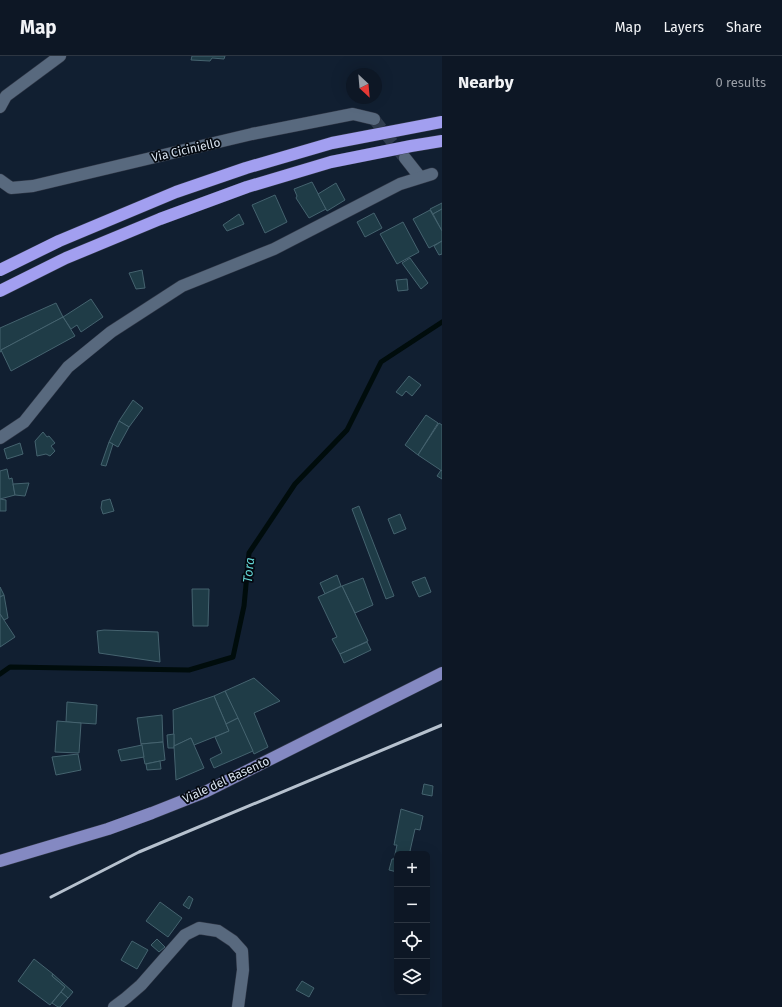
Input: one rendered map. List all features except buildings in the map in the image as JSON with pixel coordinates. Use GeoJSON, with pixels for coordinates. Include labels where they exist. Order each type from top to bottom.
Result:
{"type":"FeatureCollection","features":[{"type":"Feature","properties":{"kind":"highway"},"geometry":{"type":"LineString","coordinates":[[0,270],[60,241],[176,192],[246,168],[332,143],[442,122]]}},
{"type":"Feature","properties":{"kind":"highway"},"geometry":{"type":"LineString","coordinates":[[0,291],[66,258],[160,219],[247,187],[331,162],[442,141]]}},
{"type":"Feature","properties":{"kind":"main road","name":"Viale del Basento"},"geometry":{"type":"LineString","coordinates":[[0,861],[108,829],[205,792],[442,673]]}},
{"type":"Feature","properties":{"kind":"street"},"geometry":{"type":"LineString","coordinates":[[0,107],[6,96],[60,56]]}},
{"type":"Feature","properties":{"kind":"street","name":"Via Ciciniello"},"geometry":{"type":"LineString","coordinates":[[0,180],[11,188],[33,186],[252,134],[353,114],[374,120]]}},
{"type":"Feature","properties":{"kind":"street"},"geometry":{"type":"LineString","coordinates":[[0,438],[24,422],[68,367],[111,332],[182,286],[274,249],[400,184],[426,176],[405,158]]}},
{"type":"Feature","properties":{"kind":"street"},"geometry":{"type":"LineString","coordinates":[[114,1007],[141,985],[185,935],[199,928],[218,931],[233,940],[242,952],[243,970],[238,1007]]}},
{"type":"Feature","properties":{"kind":"waterway","name":"Tora"},"geometry":{"type":"LineString","coordinates":[[0,674],[10,667],[189,670],[233,657],[244,606],[249,553],[295,484],[347,430],[381,362],[442,322]]}},
{"type":"Feature","properties":{"kind":"tunnel"},"geometry":{"type":"LineString","coordinates":[[374,119],[403,156]]}},
{"type":"Feature","properties":{"kind":"railway"},"geometry":{"type":"LineString","coordinates":[[51,897],[139,852],[442,725]]}}]}
